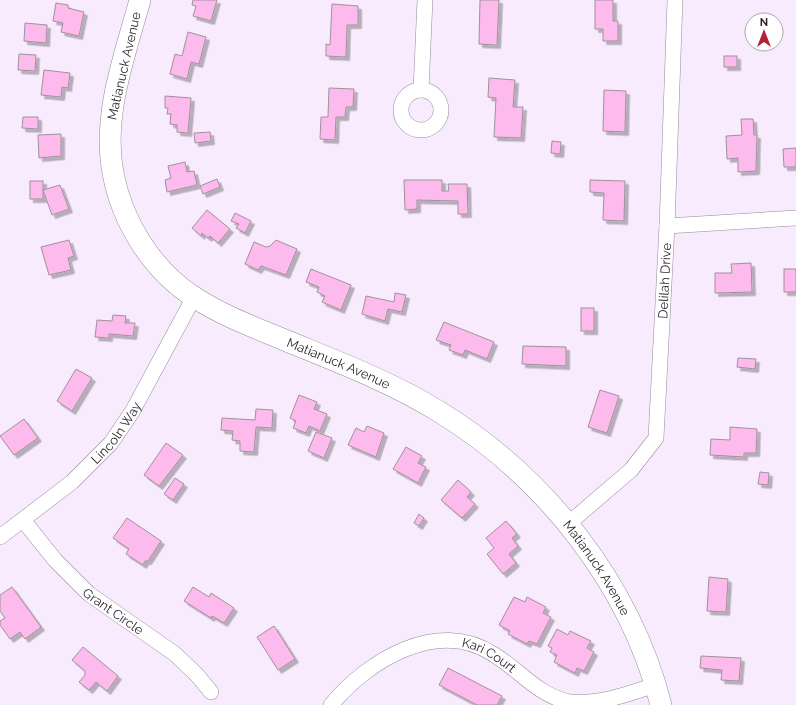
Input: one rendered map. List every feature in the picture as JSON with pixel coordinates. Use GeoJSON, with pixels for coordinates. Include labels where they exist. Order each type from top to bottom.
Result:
{"type":"FeatureCollection","features":[{"type":"Feature","properties":{"kind":"street","name":"Matianuck Avenue"},"geometry":{"type":"LineString","coordinates":[[140,0],[112,110],[110,131],[112,170],[121,203],[130,224],[142,245],[166,274],[194,298],[232,317],[396,388],[436,410],[476,436],[510,465],[541,493],[568,524],[600,568],[623,607],[643,650],[661,705]]}},
{"type":"Feature","properties":{"kind":"street"},"geometry":{"type":"LineString","coordinates":[[421,90],[425,0]]}},
{"type":"Feature","properties":{"kind":"street","name":"Delilah Drive"},"geometry":{"type":"LineString","coordinates":[[568,524],[631,470],[656,438],[667,226],[675,0]]}},
{"type":"Feature","properties":{"kind":"street"},"geometry":{"type":"LineString","coordinates":[[667,226],[796,218]]}},
{"type":"Feature","properties":{"kind":"street","name":"Lincoln Way"},"geometry":{"type":"LineString","coordinates":[[0,537],[72,482],[112,443],[132,412],[194,298]]}},
{"type":"Feature","properties":{"kind":"street","name":"Grant Circle"},"geometry":{"type":"LineString","coordinates":[[23,520],[55,560],[89,594],[175,654],[193,670],[211,692]]}},
{"type":"Feature","properties":{"kind":"street","name":"Kari Court"},"geometry":{"type":"LineString","coordinates":[[331,705],[349,685],[371,667],[412,648],[441,640],[463,641],[485,649],[539,689],[551,696],[568,702],[596,703],[655,685]]}},
{"type":"Feature","properties":{"kind":"building"},"geometry":{"type":"Polygon","coordinates":[[[193,0],[217,0],[211,21],[193,16],[196,6],[192,5],[193,0]]]}},
{"type":"Feature","properties":{"kind":"building"},"geometry":{"type":"Polygon","coordinates":[[[480,0],[499,0],[497,45],[479,44],[480,0]]]}},
{"type":"Feature","properties":{"kind":"building"},"geometry":{"type":"Polygon","coordinates":[[[595,0],[613,0],[613,21],[618,21],[618,41],[603,41],[603,29],[595,29],[595,0]]]}},
{"type":"Feature","properties":{"kind":"building"},"geometry":{"type":"Polygon","coordinates":[[[56,3],[68,5],[68,8],[84,12],[79,36],[61,32],[63,23],[53,21],[56,3]]]}},
{"type":"Feature","properties":{"kind":"building"},"geometry":{"type":"Polygon","coordinates":[[[332,4],[358,6],[358,25],[347,25],[346,57],[326,56],[326,44],[330,45],[332,4]]]}},
{"type":"Feature","properties":{"kind":"building"},"geometry":{"type":"Polygon","coordinates":[[[25,23],[47,25],[46,43],[24,41],[25,23]]]}},
{"type":"Feature","properties":{"kind":"building"},"geometry":{"type":"Polygon","coordinates":[[[188,32],[206,37],[199,64],[191,62],[187,79],[170,74],[175,54],[182,56],[188,32]]]}},
{"type":"Feature","properties":{"kind":"building"},"geometry":{"type":"Polygon","coordinates":[[[19,54],[36,55],[35,71],[18,70],[19,54]]]}},
{"type":"Feature","properties":{"kind":"building"},"geometry":{"type":"Polygon","coordinates":[[[724,56],[737,56],[737,67],[724,67],[724,56]]]}},
{"type":"Feature","properties":{"kind":"building"},"geometry":{"type":"Polygon","coordinates":[[[44,70],[70,73],[68,88],[62,87],[61,97],[41,95],[44,70]]]}},
{"type":"Feature","properties":{"kind":"building"},"geometry":{"type":"Polygon","coordinates":[[[489,78],[515,80],[513,107],[523,107],[521,138],[494,137],[496,98],[488,97],[489,78]]]}},
{"type":"Feature","properties":{"kind":"building"},"geometry":{"type":"Polygon","coordinates":[[[329,88],[354,89],[353,107],[346,107],[345,117],[336,117],[335,140],[320,139],[321,117],[328,117],[329,88]]]}},
{"type":"Feature","properties":{"kind":"building"},"geometry":{"type":"Polygon","coordinates":[[[604,90],[626,91],[625,132],[603,131],[604,90]]]}},
{"type":"Feature","properties":{"kind":"building"},"geometry":{"type":"Polygon","coordinates":[[[165,96],[191,98],[188,133],[177,132],[177,125],[170,124],[171,114],[167,114],[168,108],[165,108],[165,96]]]}},
{"type":"Feature","properties":{"kind":"building"},"geometry":{"type":"Polygon","coordinates":[[[23,117],[38,117],[38,129],[22,128],[23,117]]]}},
{"type":"Feature","properties":{"kind":"building"},"geometry":{"type":"Polygon","coordinates":[[[741,119],[753,119],[754,135],[757,135],[756,171],[738,172],[738,158],[727,159],[726,136],[742,135],[741,119]]]}},
{"type":"Feature","properties":{"kind":"building"},"geometry":{"type":"Polygon","coordinates":[[[210,132],[211,141],[195,143],[194,133],[210,132]]]}},
{"type":"Feature","properties":{"kind":"building"},"geometry":{"type":"Polygon","coordinates":[[[61,134],[61,156],[39,158],[38,135],[61,134]]]}},
{"type":"Feature","properties":{"kind":"building"},"geometry":{"type":"Polygon","coordinates":[[[552,141],[561,142],[560,154],[551,153],[552,141]]]}},
{"type":"Feature","properties":{"kind":"building"},"geometry":{"type":"Polygon","coordinates":[[[796,148],[796,167],[784,167],[783,149],[796,148]]]}},
{"type":"Feature","properties":{"kind":"building"},"geometry":{"type":"Polygon","coordinates":[[[185,162],[187,172],[194,171],[197,185],[167,192],[165,180],[171,178],[168,166],[185,162]]]}},
{"type":"Feature","properties":{"kind":"building"},"geometry":{"type":"Polygon","coordinates":[[[217,179],[220,187],[203,194],[200,186],[217,179]]]}},
{"type":"Feature","properties":{"kind":"building"},"geometry":{"type":"Polygon","coordinates":[[[404,180],[442,180],[442,191],[449,191],[448,184],[467,184],[468,214],[458,214],[458,201],[417,200],[417,209],[405,210],[404,180]]]}},
{"type":"Feature","properties":{"kind":"building"},"geometry":{"type":"Polygon","coordinates":[[[590,180],[625,181],[624,221],[603,220],[604,193],[590,192],[590,180]]]}},
{"type":"Feature","properties":{"kind":"building"},"geometry":{"type":"Polygon","coordinates":[[[30,181],[43,181],[43,199],[30,199],[30,181]]]}},
{"type":"Feature","properties":{"kind":"building"},"geometry":{"type":"Polygon","coordinates":[[[60,185],[69,209],[52,215],[43,190],[60,185]]]}},
{"type":"Feature","properties":{"kind":"building"},"geometry":{"type":"Polygon","coordinates":[[[207,210],[230,229],[218,243],[210,236],[208,238],[202,233],[201,236],[192,228],[207,210]]]}},
{"type":"Feature","properties":{"kind":"building"},"geometry":{"type":"Polygon","coordinates":[[[235,213],[251,221],[245,233],[236,228],[239,224],[231,221],[235,213]]]}},
{"type":"Feature","properties":{"kind":"building"},"geometry":{"type":"Polygon","coordinates":[[[69,240],[74,256],[68,258],[71,270],[49,275],[41,247],[69,240]]]}},
{"type":"Feature","properties":{"kind":"building"},"geometry":{"type":"Polygon","coordinates":[[[276,240],[297,249],[286,275],[261,266],[258,270],[245,264],[254,242],[266,247],[270,246],[276,240]]]}},
{"type":"Feature","properties":{"kind":"building"},"geometry":{"type":"Polygon","coordinates":[[[751,263],[752,292],[715,293],[715,273],[732,273],[731,264],[751,263]]]}},
{"type":"Feature","properties":{"kind":"building"},"geometry":{"type":"Polygon","coordinates":[[[311,269],[351,285],[341,310],[322,302],[325,296],[317,292],[319,287],[306,282],[311,269]]]}},
{"type":"Feature","properties":{"kind":"building"},"geometry":{"type":"Polygon","coordinates":[[[784,269],[796,269],[796,292],[784,292],[784,269]]]}},
{"type":"Feature","properties":{"kind":"building"},"geometry":{"type":"Polygon","coordinates":[[[395,293],[406,295],[402,312],[388,309],[385,321],[362,314],[366,296],[394,302],[395,293]]]}},
{"type":"Feature","properties":{"kind":"building"},"geometry":{"type":"Polygon","coordinates":[[[581,308],[594,308],[594,331],[581,331],[581,308]]]}},
{"type":"Feature","properties":{"kind":"building"},"geometry":{"type":"Polygon","coordinates":[[[113,315],[126,316],[125,323],[135,323],[133,336],[109,334],[109,338],[95,337],[97,320],[112,321],[113,315]]]}},
{"type":"Feature","properties":{"kind":"building"},"geometry":{"type":"Polygon","coordinates":[[[444,322],[494,342],[487,359],[465,350],[463,355],[449,350],[451,345],[436,340],[444,322]]]}},
{"type":"Feature","properties":{"kind":"building"},"geometry":{"type":"Polygon","coordinates":[[[523,346],[566,347],[566,366],[522,364],[523,346]]]}},
{"type":"Feature","properties":{"kind":"building"},"geometry":{"type":"Polygon","coordinates":[[[738,358],[756,359],[755,369],[737,367],[738,358]]]}},
{"type":"Feature","properties":{"kind":"building"},"geometry":{"type":"Polygon","coordinates":[[[76,369],[92,378],[72,411],[57,401],[76,369]]]}},
{"type":"Feature","properties":{"kind":"building"},"geometry":{"type":"Polygon","coordinates":[[[600,390],[619,396],[607,433],[588,427],[600,390]]]}},
{"type":"Feature","properties":{"kind":"building"},"geometry":{"type":"Polygon","coordinates":[[[299,395],[317,402],[314,409],[327,414],[320,431],[309,426],[306,433],[293,428],[296,421],[290,418],[299,395]]]}},
{"type":"Feature","properties":{"kind":"building"},"geometry":{"type":"Polygon","coordinates":[[[256,409],[273,410],[272,428],[256,427],[254,452],[240,451],[240,441],[232,440],[233,431],[221,430],[222,418],[255,420],[256,409]]]}},
{"type":"Feature","properties":{"kind":"building"},"geometry":{"type":"Polygon","coordinates":[[[24,419],[38,438],[14,455],[0,436],[24,419]]]}},
{"type":"Feature","properties":{"kind":"building"},"geometry":{"type":"Polygon","coordinates":[[[367,426],[384,433],[376,457],[348,445],[356,428],[364,432],[367,426]]]}},
{"type":"Feature","properties":{"kind":"building"},"geometry":{"type":"Polygon","coordinates":[[[730,427],[757,429],[756,453],[744,453],[744,457],[710,455],[711,439],[730,440],[730,427]]]}},
{"type":"Feature","properties":{"kind":"building"},"geometry":{"type":"Polygon","coordinates":[[[316,432],[332,438],[324,458],[308,451],[316,432]]]}},
{"type":"Feature","properties":{"kind":"building"},"geometry":{"type":"Polygon","coordinates":[[[166,443],[183,455],[159,486],[144,475],[166,443]]]}},
{"type":"Feature","properties":{"kind":"building"},"geometry":{"type":"Polygon","coordinates":[[[406,447],[422,456],[418,463],[426,467],[418,483],[393,469],[406,447]]]}},
{"type":"Feature","properties":{"kind":"building"},"geometry":{"type":"Polygon","coordinates":[[[760,472],[769,473],[768,485],[758,484],[760,472]]]}},
{"type":"Feature","properties":{"kind":"building"},"geometry":{"type":"Polygon","coordinates":[[[175,478],[184,484],[173,500],[164,494],[175,478]]]}},
{"type":"Feature","properties":{"kind":"building"},"geometry":{"type":"Polygon","coordinates":[[[458,480],[471,492],[467,497],[475,504],[462,518],[441,500],[458,480]]]}},
{"type":"Feature","properties":{"kind":"building"},"geometry":{"type":"Polygon","coordinates":[[[419,514],[424,518],[419,526],[414,523],[419,514]]]}},
{"type":"Feature","properties":{"kind":"building"},"geometry":{"type":"Polygon","coordinates":[[[127,518],[161,541],[148,561],[145,561],[143,565],[126,554],[129,549],[113,538],[127,518]]]}},
{"type":"Feature","properties":{"kind":"building"},"geometry":{"type":"Polygon","coordinates":[[[506,521],[517,534],[512,538],[518,546],[509,554],[516,563],[503,574],[487,554],[494,548],[486,538],[506,521]]]}},
{"type":"Feature","properties":{"kind":"building"},"geometry":{"type":"Polygon","coordinates":[[[709,577],[728,579],[726,612],[707,611],[709,577]]]}},
{"type":"Feature","properties":{"kind":"building"},"geometry":{"type":"Polygon","coordinates":[[[12,587],[41,627],[25,639],[20,632],[10,639],[0,625],[0,621],[5,618],[0,611],[0,595],[12,587]]]}},
{"type":"Feature","properties":{"kind":"building"},"geometry":{"type":"Polygon","coordinates":[[[193,587],[209,597],[211,593],[234,608],[224,623],[212,616],[211,618],[184,601],[193,587]]]}},
{"type":"Feature","properties":{"kind":"building"},"geometry":{"type":"Polygon","coordinates":[[[514,597],[525,602],[527,597],[546,607],[543,613],[551,617],[537,644],[529,641],[527,644],[508,634],[510,631],[499,625],[514,597]]]}},
{"type":"Feature","properties":{"kind":"building"},"geometry":{"type":"Polygon","coordinates":[[[274,626],[295,659],[278,670],[257,637],[274,626]]]}},
{"type":"Feature","properties":{"kind":"building"},"geometry":{"type":"Polygon","coordinates":[[[557,629],[568,635],[570,631],[591,641],[587,648],[594,652],[584,671],[577,668],[575,673],[554,662],[557,655],[550,652],[552,648],[548,646],[557,629]]]}},
{"type":"Feature","properties":{"kind":"building"},"geometry":{"type":"Polygon","coordinates":[[[83,647],[118,676],[107,691],[96,682],[89,690],[79,682],[85,675],[85,671],[72,660],[83,647]]]}},
{"type":"Feature","properties":{"kind":"building"},"geometry":{"type":"Polygon","coordinates":[[[701,656],[741,658],[739,681],[721,680],[722,670],[700,668],[701,656]]]}},
{"type":"Feature","properties":{"kind":"building"},"geometry":{"type":"Polygon","coordinates":[[[448,668],[502,696],[497,705],[477,705],[439,685],[448,668]]]}}]}
